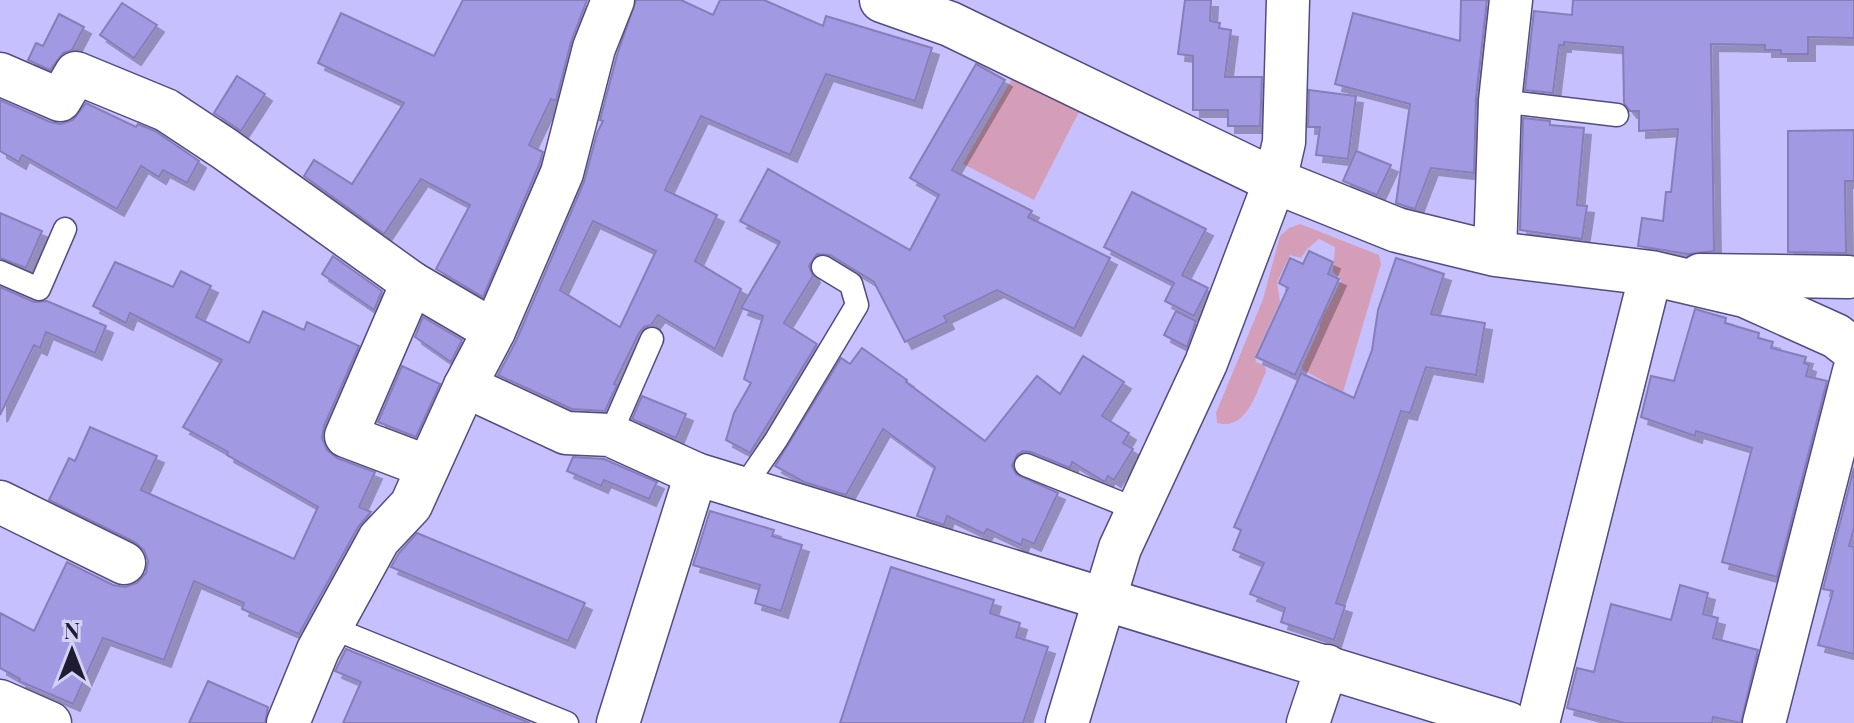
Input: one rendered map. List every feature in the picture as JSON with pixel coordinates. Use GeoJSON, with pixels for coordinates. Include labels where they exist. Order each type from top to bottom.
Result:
{"type":"FeatureCollection","features":[{"type":"Feature","properties":{"kind":"street"},"geometry":{"type":"LineString","coordinates":[[288,723],[330,627],[379,539],[411,505],[465,386],[494,331],[562,173],[594,48],[613,0]]}},
{"type":"Feature","properties":{"kind":"street"},"geometry":{"type":"LineString","coordinates":[[882,0],[950,24],[1275,181],[1397,230],[1495,254],[1655,274],[1745,295],[1848,352]]}},
{"type":"Feature","properties":{"kind":"street"},"geometry":{"type":"LineString","coordinates":[[1067,723],[1120,548],[1206,363],[1275,181],[1284,142],[1288,0]]}},
{"type":"Feature","properties":{"kind":"street"},"geometry":{"type":"LineString","coordinates":[[1495,254],[1500,101],[1511,0]]}},
{"type":"Feature","properties":{"kind":"street"},"geometry":{"type":"LineString","coordinates":[[0,74],[60,100],[76,73],[166,110],[412,283],[494,331]]}},
{"type":"Feature","properties":{"kind":"street"},"geometry":{"type":"LineString","coordinates":[[1655,274],[1851,277],[1848,352],[1764,723]]}},
{"type":"Feature","properties":{"kind":"street"},"geometry":{"type":"LineString","coordinates":[[1538,723],[1655,274]]}},
{"type":"Feature","properties":{"kind":"street"},"geometry":{"type":"LineString","coordinates":[[412,283],[346,436],[428,467]]}},
{"type":"Feature","properties":{"kind":"street"},"geometry":{"type":"LineString","coordinates":[[465,386],[566,433],[610,435],[696,474],[1508,723]]}},
{"type":"Feature","properties":{"kind":"street"},"geometry":{"type":"LineString","coordinates":[[618,723],[696,474]]}},
{"type":"Feature","properties":{"kind":"street"},"geometry":{"type":"LineString","coordinates":[[0,502],[124,563]]}},
{"type":"Feature","properties":{"kind":"street"},"geometry":{"type":"LineString","coordinates":[[1308,723],[1327,666]]}},
{"type":"Feature","properties":{"kind":"street"},"geometry":{"type":"LineString","coordinates":[[0,701],[50,723]]}},
{"type":"Feature","properties":{"kind":"lane"},"geometry":{"type":"LineString","coordinates":[[1500,101],[1617,115]]}},
{"type":"Feature","properties":{"kind":"lane"},"geometry":{"type":"LineString","coordinates":[[0,272],[39,289],[65,229]]}},
{"type":"Feature","properties":{"kind":"lane"},"geometry":{"type":"LineString","coordinates":[[743,488],[776,440],[857,305],[851,284],[823,267]]}},
{"type":"Feature","properties":{"kind":"lane"},"geometry":{"type":"LineString","coordinates":[[610,435],[652,339]]}},
{"type":"Feature","properties":{"kind":"lane"},"geometry":{"type":"LineString","coordinates":[[1026,465],[1138,510]]}},
{"type":"Feature","properties":{"kind":"lane"},"geometry":{"type":"LineString","coordinates":[[330,627],[567,723]]}},
{"type":"Feature","properties":{"kind":"shaded area"},"geometry":{"type":"Polygon","coordinates":[[[1013,77],[1080,110],[1034,200],[963,164],[1013,77]]]}},
{"type":"Feature","properties":{"kind":"shaded area"},"geometry":{"type":"Polygon","coordinates":[[[1300,224],[1379,255],[1381,264],[1330,436],[1329,387],[1302,367],[1320,327],[1317,321],[1319,309],[1328,307],[1341,281],[1333,272],[1335,247],[1319,239],[1301,258],[1290,255],[1277,282],[1280,302],[1255,356],[1256,362],[1265,366],[1266,372],[1254,400],[1236,422],[1217,423],[1216,413],[1263,299],[1280,236],[1300,224]]]}},
{"type":"Feature","properties":{"kind":"building"},"geometry":{"type":"Polygon","coordinates":[[[463,0],[587,0],[571,42],[556,101],[551,99],[529,145],[543,152],[539,165],[483,297],[436,269],[470,205],[421,179],[384,234],[304,176],[314,160],[352,184],[404,103],[318,63],[341,13],[434,56],[463,0]]]}},
{"type":"Feature","properties":{"kind":"building"},"geometry":{"type":"Polygon","coordinates":[[[636,0],[681,0],[713,15],[720,0],[764,0],[823,26],[826,16],[932,48],[915,101],[826,74],[790,155],[701,116],[665,190],[717,215],[695,261],[741,289],[715,349],[658,315],[651,325],[639,333],[614,384],[617,385],[605,411],[572,409],[498,375],[516,341],[584,182],[603,121],[600,120],[636,0]],[[593,221],[560,290],[620,327],[656,251],[593,221]]]}},
{"type":"Feature","properties":{"kind":"building"},"geometry":{"type":"Polygon","coordinates":[[[1185,0],[1211,0],[1210,21],[1220,23],[1219,28],[1231,30],[1225,77],[1262,77],[1260,126],[1228,126],[1228,110],[1193,110],[1193,56],[1178,54],[1185,0]]]}},
{"type":"Feature","properties":{"kind":"building"},"geometry":{"type":"Polygon","coordinates":[[[1461,0],[1487,0],[1476,98],[1474,173],[1431,168],[1415,209],[1396,203],[1410,104],[1335,84],[1353,13],[1460,41],[1461,0]]]}},
{"type":"Feature","properties":{"kind":"building"},"geometry":{"type":"Polygon","coordinates":[[[1573,0],[1854,0],[1854,38],[1808,37],[1808,54],[1781,54],[1781,50],[1765,50],[1765,45],[1711,44],[1714,251],[1688,254],[1638,246],[1642,218],[1663,221],[1666,192],[1671,192],[1678,129],[1639,131],[1639,111],[1630,111],[1624,103],[1623,47],[1564,42],[1564,45],[1559,45],[1553,93],[1525,90],[1534,11],[1572,15],[1573,0]]]}},
{"type":"Feature","properties":{"kind":"building"},"geometry":{"type":"Polygon","coordinates":[[[122,3],[157,25],[134,58],[100,35],[122,3]]]}},
{"type":"Feature","properties":{"kind":"building"},"geometry":{"type":"Polygon","coordinates":[[[59,14],[84,27],[72,50],[63,53],[50,70],[28,60],[36,43],[43,46],[59,14]]]}},
{"type":"Feature","properties":{"kind":"building"},"geometry":{"type":"Polygon","coordinates":[[[976,64],[1005,80],[952,170],[1032,211],[1028,217],[1110,258],[1074,329],[997,290],[944,316],[947,322],[905,342],[874,282],[830,255],[817,254],[809,266],[813,276],[784,323],[817,344],[750,453],[726,440],[734,413],[751,383],[744,379],[763,316],[741,308],[780,242],[740,221],[768,169],[910,250],[939,195],[910,178],[976,64]]]}},
{"type":"Feature","properties":{"kind":"building"},"geometry":{"type":"Polygon","coordinates":[[[237,76],[265,94],[241,131],[214,113],[237,76]]]}},
{"type":"Feature","properties":{"kind":"building"},"geometry":{"type":"Polygon","coordinates":[[[1309,90],[1356,96],[1348,159],[1316,155],[1320,127],[1308,127],[1309,90]]]}},
{"type":"Feature","properties":{"kind":"building"},"geometry":{"type":"Polygon","coordinates":[[[0,100],[61,124],[73,120],[86,103],[136,127],[138,124],[155,131],[199,161],[187,183],[163,170],[159,177],[141,166],[117,209],[22,155],[19,162],[0,151],[0,100]]]}},
{"type":"Feature","properties":{"kind":"building"},"geometry":{"type":"Polygon","coordinates":[[[1523,118],[1550,121],[1550,125],[1584,128],[1577,205],[1587,206],[1582,239],[1520,230],[1523,118]]]}},
{"type":"Feature","properties":{"kind":"building"},"geometry":{"type":"Polygon","coordinates":[[[1854,130],[1854,181],[1845,181],[1846,253],[1788,252],[1788,131],[1854,130]]]}},
{"type":"Feature","properties":{"kind":"building"},"geometry":{"type":"Polygon","coordinates":[[[1356,151],[1391,165],[1377,195],[1343,181],[1356,151]]]}},
{"type":"Feature","properties":{"kind":"building"},"geometry":{"type":"Polygon","coordinates":[[[1132,192],[1206,229],[1182,275],[1208,288],[1194,316],[1165,301],[1174,283],[1104,247],[1132,192]]]}},
{"type":"Feature","properties":{"kind":"building"},"geometry":{"type":"Polygon","coordinates":[[[0,213],[42,231],[26,268],[0,258],[0,213]]]}},
{"type":"Feature","properties":{"kind":"building"},"geometry":{"type":"Polygon","coordinates":[[[1309,251],[1333,262],[1328,274],[1339,279],[1295,375],[1256,357],[1288,288],[1279,283],[1290,258],[1303,264],[1309,251]]]}},
{"type":"Feature","properties":{"kind":"building"},"geometry":{"type":"Polygon","coordinates":[[[333,256],[382,291],[374,310],[322,274],[333,256]]]}},
{"type":"Feature","properties":{"kind":"building"},"geometry":{"type":"Polygon","coordinates":[[[1396,258],[1444,274],[1431,314],[1485,323],[1476,375],[1426,367],[1410,413],[1401,411],[1336,603],[1345,606],[1334,640],[1281,622],[1285,608],[1250,594],[1264,563],[1233,550],[1241,530],[1234,527],[1301,373],[1354,398],[1372,350],[1378,310],[1396,258]]]}},
{"type":"Feature","properties":{"kind":"building"},"geometry":{"type":"Polygon","coordinates":[[[115,262],[173,287],[181,271],[211,286],[196,317],[249,343],[263,311],[304,330],[307,322],[359,346],[324,426],[322,438],[327,450],[337,458],[375,472],[359,507],[371,512],[358,527],[299,634],[242,609],[244,603],[194,581],[164,660],[103,638],[73,704],[19,681],[0,668],[0,613],[34,631],[67,562],[113,585],[125,587],[137,583],[146,573],[148,561],[144,550],[135,542],[49,500],[69,458],[75,461],[90,427],[157,456],[141,490],[294,559],[318,507],[183,427],[222,360],[130,313],[126,323],[93,306],[115,262]]]}},
{"type":"Feature","properties":{"kind":"building"},"geometry":{"type":"Polygon","coordinates":[[[0,287],[34,302],[47,301],[106,326],[95,353],[46,332],[40,348],[34,345],[0,415],[0,287]]]}},
{"type":"Feature","properties":{"kind":"building"},"geometry":{"type":"Polygon","coordinates":[[[1695,309],[1726,318],[1725,323],[1759,333],[1758,338],[1773,342],[1771,348],[1806,357],[1804,363],[1809,365],[1806,376],[1827,381],[1777,577],[1722,562],[1752,448],[1696,431],[1695,436],[1641,417],[1651,376],[1674,381],[1695,309]]]}},
{"type":"Feature","properties":{"kind":"building"},"geometry":{"type":"Polygon","coordinates":[[[1176,311],[1196,321],[1187,347],[1164,335],[1176,311]]]}},
{"type":"Feature","properties":{"kind":"building"},"geometry":{"type":"Polygon","coordinates":[[[423,317],[462,340],[451,362],[415,337],[423,317]]]}},
{"type":"Feature","properties":{"kind":"building"},"geometry":{"type":"Polygon","coordinates":[[[862,348],[985,441],[1037,376],[1060,394],[1083,356],[1124,382],[1102,416],[1129,433],[1123,443],[1133,449],[1114,480],[1108,476],[1105,482],[1072,462],[1070,468],[1031,452],[1023,451],[1017,455],[1012,466],[1016,474],[1058,493],[1034,544],[1023,539],[1021,545],[987,529],[984,534],[947,516],[944,525],[917,516],[935,467],[883,429],[846,495],[804,482],[775,466],[841,358],[850,364],[862,348]]]}},
{"type":"Feature","properties":{"kind":"building"},"geometry":{"type":"Polygon","coordinates":[[[402,366],[440,384],[416,437],[378,422],[402,366]]]}},
{"type":"Feature","properties":{"kind":"building"},"geometry":{"type":"Polygon","coordinates":[[[642,396],[686,414],[676,438],[632,419],[642,396]]]}},
{"type":"Feature","properties":{"kind":"building"},"geometry":{"type":"Polygon","coordinates":[[[573,457],[604,459],[657,482],[649,499],[604,480],[601,486],[567,471],[573,457]]]}},
{"type":"Feature","properties":{"kind":"building"},"geometry":{"type":"Polygon","coordinates":[[[1854,468],[1854,528],[1849,546],[1854,547],[1854,654],[1818,645],[1833,591],[1823,589],[1854,468]]]}},
{"type":"Feature","properties":{"kind":"building"},"geometry":{"type":"Polygon","coordinates":[[[710,511],[774,530],[772,536],[802,545],[781,611],[755,603],[760,585],[693,565],[710,511]]]}},
{"type":"Feature","properties":{"kind":"building"},"geometry":{"type":"Polygon","coordinates":[[[417,533],[585,603],[568,641],[391,567],[417,533]]]}},
{"type":"Feature","properties":{"kind":"building"},"geometry":{"type":"Polygon","coordinates":[[[891,567],[994,600],[990,613],[1020,623],[1016,637],[1048,647],[1023,723],[840,723],[891,567]]]}},
{"type":"Feature","properties":{"kind":"building"},"geometry":{"type":"Polygon","coordinates":[[[1680,585],[1708,593],[1703,614],[1718,618],[1713,638],[1758,650],[1741,723],[1713,717],[1712,723],[1624,723],[1567,708],[1577,668],[1594,672],[1611,604],[1671,620],[1680,585]]]}},
{"type":"Feature","properties":{"kind":"building"},"geometry":{"type":"Polygon","coordinates":[[[346,649],[530,723],[343,723],[361,682],[335,671],[346,649]]]}},
{"type":"Feature","properties":{"kind":"building"},"geometry":{"type":"Polygon","coordinates":[[[208,681],[268,707],[265,723],[189,723],[208,681]]]}}]}
